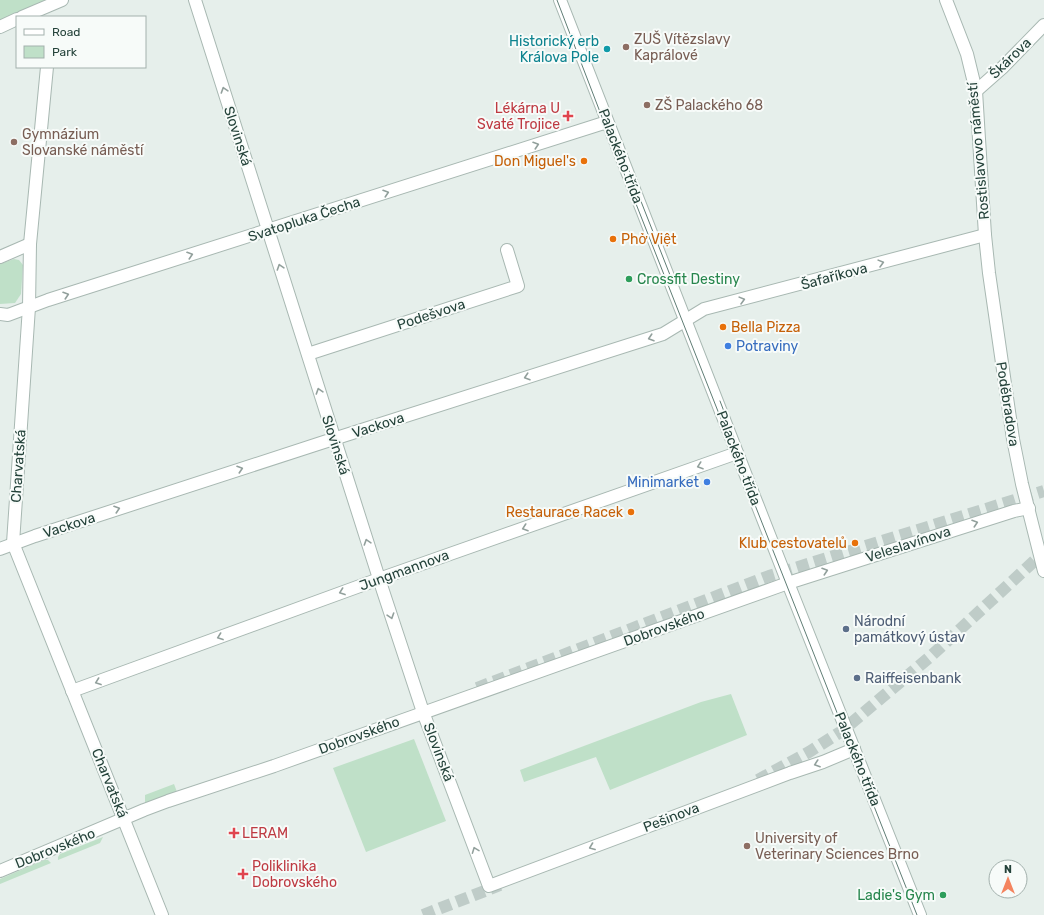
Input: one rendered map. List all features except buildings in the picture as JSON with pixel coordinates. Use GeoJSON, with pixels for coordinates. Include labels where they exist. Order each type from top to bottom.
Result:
{"type":"FeatureCollection","features":[{"type":"Feature","properties":{"kind":"street"},"geometry":{"type":"LineString","coordinates":[[26,16],[44,12],[62,0]]}},
{"type":"Feature","properties":{"kind":"street","name":"Slovinská"},"geometry":{"type":"LineString","coordinates":[[195,0],[379,579],[423,712],[489,886]]}},
{"type":"Feature","properties":{"kind":"street","name":"Palackého třída"},"geometry":{"type":"LineString","coordinates":[[560,0],[788,583],[920,915]]}},
{"type":"Feature","properties":{"kind":"street","name":"Rostislavovo náměstí"},"geometry":{"type":"LineString","coordinates":[[946,0],[967,54],[976,91],[985,235]]}},
{"type":"Feature","properties":{"kind":"street"},"geometry":{"type":"LineString","coordinates":[[0,27],[16,19]]}},
{"type":"Feature","properties":{"kind":"street","name":"Škárova"},"geometry":{"type":"LineString","coordinates":[[976,91],[1002,68],[1044,25]]}},
{"type":"Feature","properties":{"kind":"street","name":"Charvatská"},"geometry":{"type":"LineString","coordinates":[[46,68],[30,244],[29,307],[13,543],[162,915]]}},
{"type":"Feature","properties":{"kind":"street","name":"Svatopluka Čecha"},"geometry":{"type":"LineString","coordinates":[[0,314],[8,315],[268,230],[608,122]]}},
{"type":"Feature","properties":{"kind":"street","name":"Šafaříkova"},"geometry":{"type":"LineString","coordinates":[[686,321],[704,310],[985,235]]}},
{"type":"Feature","properties":{"kind":"street","name":"Poděbradova"},"geometry":{"type":"LineString","coordinates":[[985,235],[990,281],[1012,432],[1022,484],[1044,571]]}},
{"type":"Feature","properties":{"kind":"street"},"geometry":{"type":"LineString","coordinates":[[0,257],[30,244]]}},
{"type":"Feature","properties":{"kind":"street","name":"Podešvova"},"geometry":{"type":"LineString","coordinates":[[308,354],[518,286],[507,250]]}},
{"type":"Feature","properties":{"kind":"street","name":"Vackova"},"geometry":{"type":"LineString","coordinates":[[0,548],[334,438],[663,334],[686,321]]}},
{"type":"Feature","properties":{"kind":"street","name":"Jungmannova"},"geometry":{"type":"LineString","coordinates":[[72,691],[379,579],[737,453]]}},
{"type":"Feature","properties":{"kind":"street","name":"Veleslavínova"},"geometry":{"type":"LineString","coordinates":[[788,583],[1014,511],[1029,508]]}},
{"type":"Feature","properties":{"kind":"street","name":"Dobrovského"},"geometry":{"type":"LineString","coordinates":[[0,871],[168,801],[274,766],[788,583]]}},
{"type":"Feature","properties":{"kind":"street","name":"Pešinova"},"geometry":{"type":"LineString","coordinates":[[489,886],[760,784],[823,762],[854,749]]}},
{"type":"Feature","properties":{"kind":"green space"},"geometry":{"type":"Polygon","coordinates":[[[0,0],[48,0],[0,21],[0,0]]]}},
{"type":"Feature","properties":{"kind":"green space"},"geometry":{"type":"Polygon","coordinates":[[[14,259],[19,260],[23,265],[21,294],[15,303],[0,304],[0,264],[14,259]]]}},
{"type":"Feature","properties":{"kind":"green space"},"geometry":{"type":"Polygon","coordinates":[[[731,694],[747,735],[610,790],[596,757],[524,782],[520,770],[701,702],[731,694]]]}},
{"type":"Feature","properties":{"kind":"green space"},"geometry":{"type":"Polygon","coordinates":[[[414,739],[446,821],[366,852],[333,768],[414,739]]]}},
{"type":"Feature","properties":{"kind":"green space"},"geometry":{"type":"Polygon","coordinates":[[[174,784],[177,792],[145,803],[145,795],[174,784]]]}},
{"type":"Feature","properties":{"kind":"green space"},"geometry":{"type":"Polygon","coordinates":[[[103,837],[100,843],[58,860],[60,854],[103,837]]]}},
{"type":"Feature","properties":{"kind":"green space"},"geometry":{"type":"Polygon","coordinates":[[[44,860],[48,860],[51,863],[0,884],[0,879],[44,860]]]}},
{"type":"Feature","properties":{"kind":"tunnel"},"geometry":{"type":"LineString","coordinates":[[477,688],[769,576],[1044,491]]}},
{"type":"Feature","properties":{"kind":"tunnel"},"geometry":{"type":"LineString","coordinates":[[758,780],[809,752],[842,731],[931,656],[1044,552]]}},
{"type":"Feature","properties":{"kind":"tunnel"},"geometry":{"type":"LineString","coordinates":[[423,915],[500,885]]}},
{"type":"Feature","properties":{"kind":"tram line"},"geometry":{"type":"LineString","coordinates":[[557,0],[610,138],[917,915]]}},
{"type":"Feature","properties":{"kind":"tram line"},"geometry":{"type":"LineString","coordinates":[[607,115],[670,275]]}},
{"type":"Feature","properties":{"kind":"tram line"},"geometry":{"type":"LineString","coordinates":[[720,401],[746,469]]}},
{"type":"Feature","properties":{"kind":"place","name":"ZUŠ Vítězslavy Kaprálové"},"geometry":{"type":"Point","coordinates":[626,47]}},
{"type":"Feature","properties":{"kind":"place","name":"Historický erb Králova Pole"},"geometry":{"type":"Point","coordinates":[607,49]}},
{"type":"Feature","properties":{"kind":"place","name":"ZŠ Palackého 68"},"geometry":{"type":"Point","coordinates":[647,105]}},
{"type":"Feature","properties":{"kind":"place","name":"Lékárna U Svaté Trojice"},"geometry":{"type":"Point","coordinates":[568,116]}},
{"type":"Feature","properties":{"kind":"place","name":"Gymnázium Slovanské náměstí"},"geometry":{"type":"Point","coordinates":[14,142]}},
{"type":"Feature","properties":{"kind":"place","name":"Don Miguel's"},"geometry":{"type":"Point","coordinates":[584,161]}},
{"type":"Feature","properties":{"kind":"place","name":"Phở Việt"},"geometry":{"type":"Point","coordinates":[613,239]}},
{"type":"Feature","properties":{"kind":"place","name":"Crossfit Destiny"},"geometry":{"type":"Point","coordinates":[629,279]}},
{"type":"Feature","properties":{"kind":"place","name":"Bella Pizza"},"geometry":{"type":"Point","coordinates":[723,327]}},
{"type":"Feature","properties":{"kind":"place","name":"Potraviny"},"geometry":{"type":"Point","coordinates":[728,346]}},
{"type":"Feature","properties":{"kind":"place","name":"Minimarket"},"geometry":{"type":"Point","coordinates":[707,482]}},
{"type":"Feature","properties":{"kind":"place","name":"Restaurace Racek"},"geometry":{"type":"Point","coordinates":[631,512]}},
{"type":"Feature","properties":{"kind":"place","name":"Klub cestovatelů"},"geometry":{"type":"Point","coordinates":[855,543]}},
{"type":"Feature","properties":{"kind":"place","name":"Národní památkový ústav"},"geometry":{"type":"Point","coordinates":[846,629]}},
{"type":"Feature","properties":{"kind":"place","name":"Raiffeisenbank"},"geometry":{"type":"Point","coordinates":[857,678]}},
{"type":"Feature","properties":{"kind":"place","name":"LERAM"},"geometry":{"type":"Point","coordinates":[234,833]}},
{"type":"Feature","properties":{"kind":"place","name":"University of Veterinary Sciences Brno"},"geometry":{"type":"Point","coordinates":[747,846]}},
{"type":"Feature","properties":{"kind":"place","name":"Poliklinika Dobrovského"},"geometry":{"type":"Point","coordinates":[243,874]}},
{"type":"Feature","properties":{"kind":"place","name":"Ladie's Gym"},"geometry":{"type":"Point","coordinates":[943,895]}}]}
